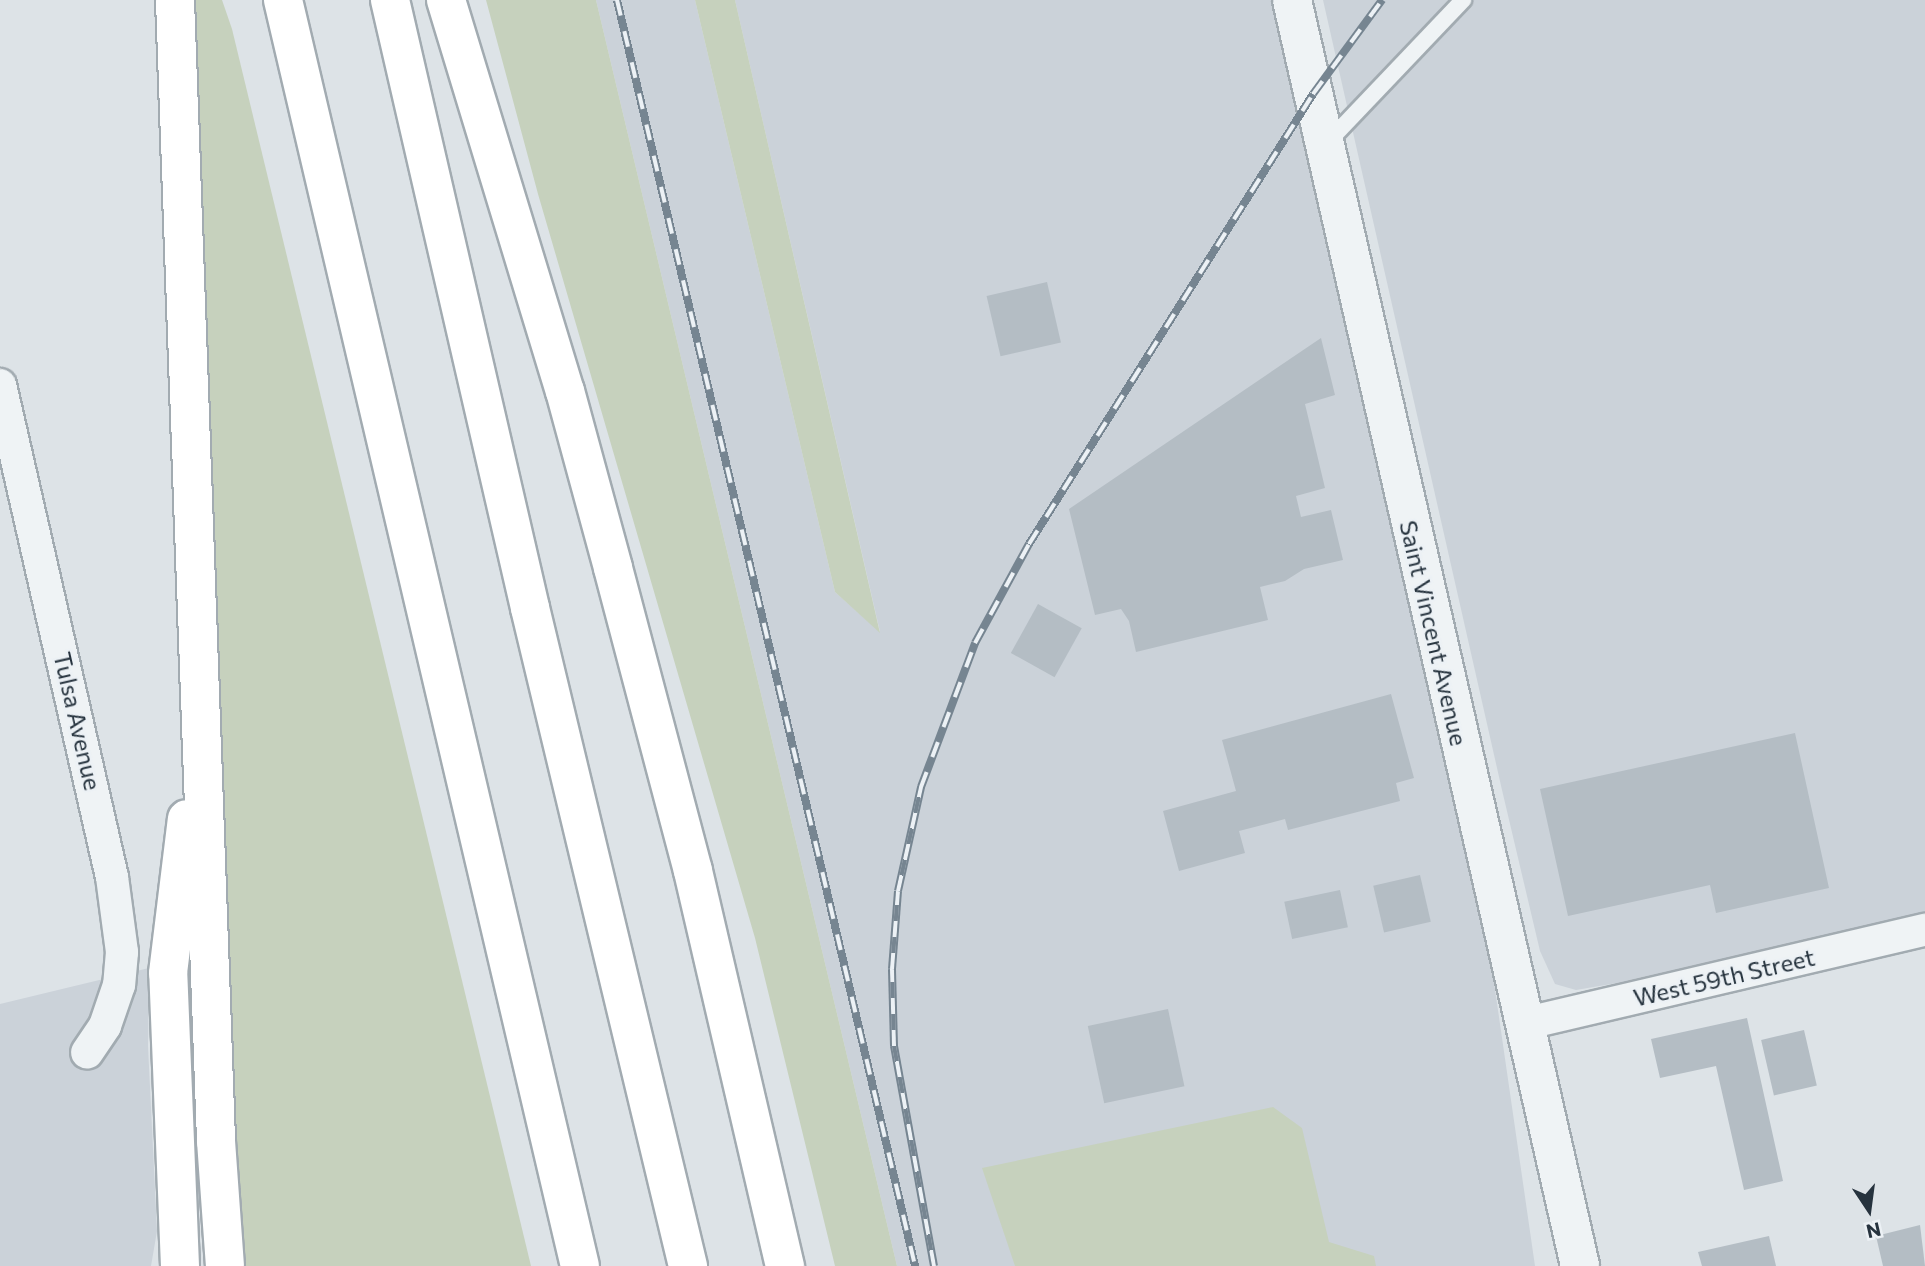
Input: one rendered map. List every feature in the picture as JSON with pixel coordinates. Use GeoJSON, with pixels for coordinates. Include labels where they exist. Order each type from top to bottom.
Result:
{"type":"FeatureCollection","features":[{"type":"Feature","properties":{"kind":"highway"},"geometry":{"type":"LineString","coordinates":[[175,0],[216,1141],[225,1266]]}},
{"type":"Feature","properties":{"kind":"highway"},"geometry":{"type":"LineString","coordinates":[[283,0],[580,1266]]}},
{"type":"Feature","properties":{"kind":"highway"},"geometry":{"type":"LineString","coordinates":[[390,0],[533,622],[688,1266]]}},
{"type":"Feature","properties":{"kind":"highway"},"geometry":{"type":"LineString","coordinates":[[446,0],[565,391],[613,568],[694,871],[785,1266]]}},
{"type":"Feature","properties":{"kind":"highway"},"geometry":{"type":"LineString","coordinates":[[180,1266],[167,973],[202,696]]}},
{"type":"Feature","properties":{"kind":"street","name":"Saint Vincent Avenue"},"geometry":{"type":"LineString","coordinates":[[1292,0],[1580,1266]]}},
{"type":"Feature","properties":{"kind":"street","name":"Tulsa Avenue"},"geometry":{"type":"LineString","coordinates":[[0,385],[4,418],[112,877],[122,952],[119,985],[105,1026],[87,1053]]}},
{"type":"Feature","properties":{"kind":"street","name":"West 59th Street"},"geometry":{"type":"LineString","coordinates":[[1523,1024],[1925,930]]}},
{"type":"Feature","properties":{"kind":"lane"},"geometry":{"type":"LineString","coordinates":[[1324,145],[1463,0]]}},
{"type":"Feature","properties":{"kind":"shaded area"},"geometry":{"type":"Polygon","coordinates":[[[596,0],[695,0],[835,592],[880,632],[735,0],[1271,0],[1488,941],[1535,1266],[897,1266],[596,0]]]}},
{"type":"Feature","properties":{"kind":"shaded area"},"geometry":{"type":"Polygon","coordinates":[[[1323,0],[1925,0],[1925,912],[1617,983],[1576,990],[1555,984],[1540,951],[1502,790],[1323,0]]]}},
{"type":"Feature","properties":{"kind":"shaded area"},"geometry":{"type":"Polygon","coordinates":[[[149,968],[148,1046],[157,1231],[151,1266],[0,1266],[0,1004],[149,968]]]}},
{"type":"Feature","properties":{"kind":"green space"},"geometry":{"type":"Polygon","coordinates":[[[192,0],[222,0],[232,29],[531,1266],[242,1266],[231,1098],[192,0]]]}},
{"type":"Feature","properties":{"kind":"green space"},"geometry":{"type":"Polygon","coordinates":[[[486,0],[596,0],[897,1266],[835,1266],[755,938],[538,194],[486,0]]]}},
{"type":"Feature","properties":{"kind":"green space"},"geometry":{"type":"Polygon","coordinates":[[[695,0],[735,0],[880,633],[835,592],[695,0]]]}},
{"type":"Feature","properties":{"kind":"green space"},"geometry":{"type":"Polygon","coordinates":[[[1273,1107],[1302,1128],[1329,1242],[1374,1256],[1376,1266],[1015,1266],[982,1168],[1273,1107]]]}},
{"type":"Feature","properties":{"kind":"building"},"geometry":{"type":"Polygon","coordinates":[[[1047,282],[1061,342],[1001,356],[987,296],[1047,282]]]}},
{"type":"Feature","properties":{"kind":"building"},"geometry":{"type":"Polygon","coordinates":[[[1321,338],[1335,395],[1305,404],[1325,488],[1296,496],[1301,517],[1331,510],[1343,560],[1304,569],[1285,581],[1260,587],[1268,620],[1136,652],[1129,621],[1121,609],[1095,615],[1069,509],[1321,338]]]}},
{"type":"Feature","properties":{"kind":"building"},"geometry":{"type":"Polygon","coordinates":[[[1038,604],[1082,628],[1055,677],[1011,653],[1038,604]]]}},
{"type":"Feature","properties":{"kind":"building"},"geometry":{"type":"Polygon","coordinates":[[[1391,694],[1414,778],[1396,783],[1400,801],[1288,830],[1285,819],[1239,831],[1245,853],[1179,871],[1163,811],[1236,791],[1222,740],[1391,694]]]}},
{"type":"Feature","properties":{"kind":"building"},"geometry":{"type":"Polygon","coordinates":[[[1795,733],[1829,888],[1716,913],[1710,885],[1568,916],[1540,789],[1795,733]]]}},
{"type":"Feature","properties":{"kind":"building"},"geometry":{"type":"Polygon","coordinates":[[[1420,875],[1431,922],[1384,933],[1373,886],[1420,875]]]}},
{"type":"Feature","properties":{"kind":"building"},"geometry":{"type":"Polygon","coordinates":[[[1340,890],[1348,927],[1292,939],[1284,902],[1340,890]]]}},
{"type":"Feature","properties":{"kind":"building"},"geometry":{"type":"Polygon","coordinates":[[[1168,1009],[1184,1086],[1104,1103],[1088,1026],[1168,1009]]]}},
{"type":"Feature","properties":{"kind":"building"},"geometry":{"type":"Polygon","coordinates":[[[1747,1018],[1783,1181],[1744,1190],[1716,1066],[1660,1078],[1651,1039],[1747,1018]]]}},
{"type":"Feature","properties":{"kind":"building"},"geometry":{"type":"Polygon","coordinates":[[[1804,1030],[1817,1086],[1774,1095],[1761,1040],[1804,1030]]]}},
{"type":"Feature","properties":{"kind":"building"},"geometry":{"type":"Polygon","coordinates":[[[1920,1225],[1925,1266],[1883,1266],[1876,1236],[1920,1225]]]}},
{"type":"Feature","properties":{"kind":"building"},"geometry":{"type":"Polygon","coordinates":[[[1769,1236],[1776,1266],[1702,1266],[1698,1252],[1769,1236]]]}},
{"type":"Feature","properties":{"kind":"railway"},"geometry":{"type":"LineString","coordinates":[[617,0],[915,1266]]}},
{"type":"Feature","properties":{"kind":"railway"},"geometry":{"type":"LineString","coordinates":[[934,1266],[894,1046],[892,969],[898,891],[921,787],[975,643],[1029,544],[1313,94],[1382,0]]}}]}
